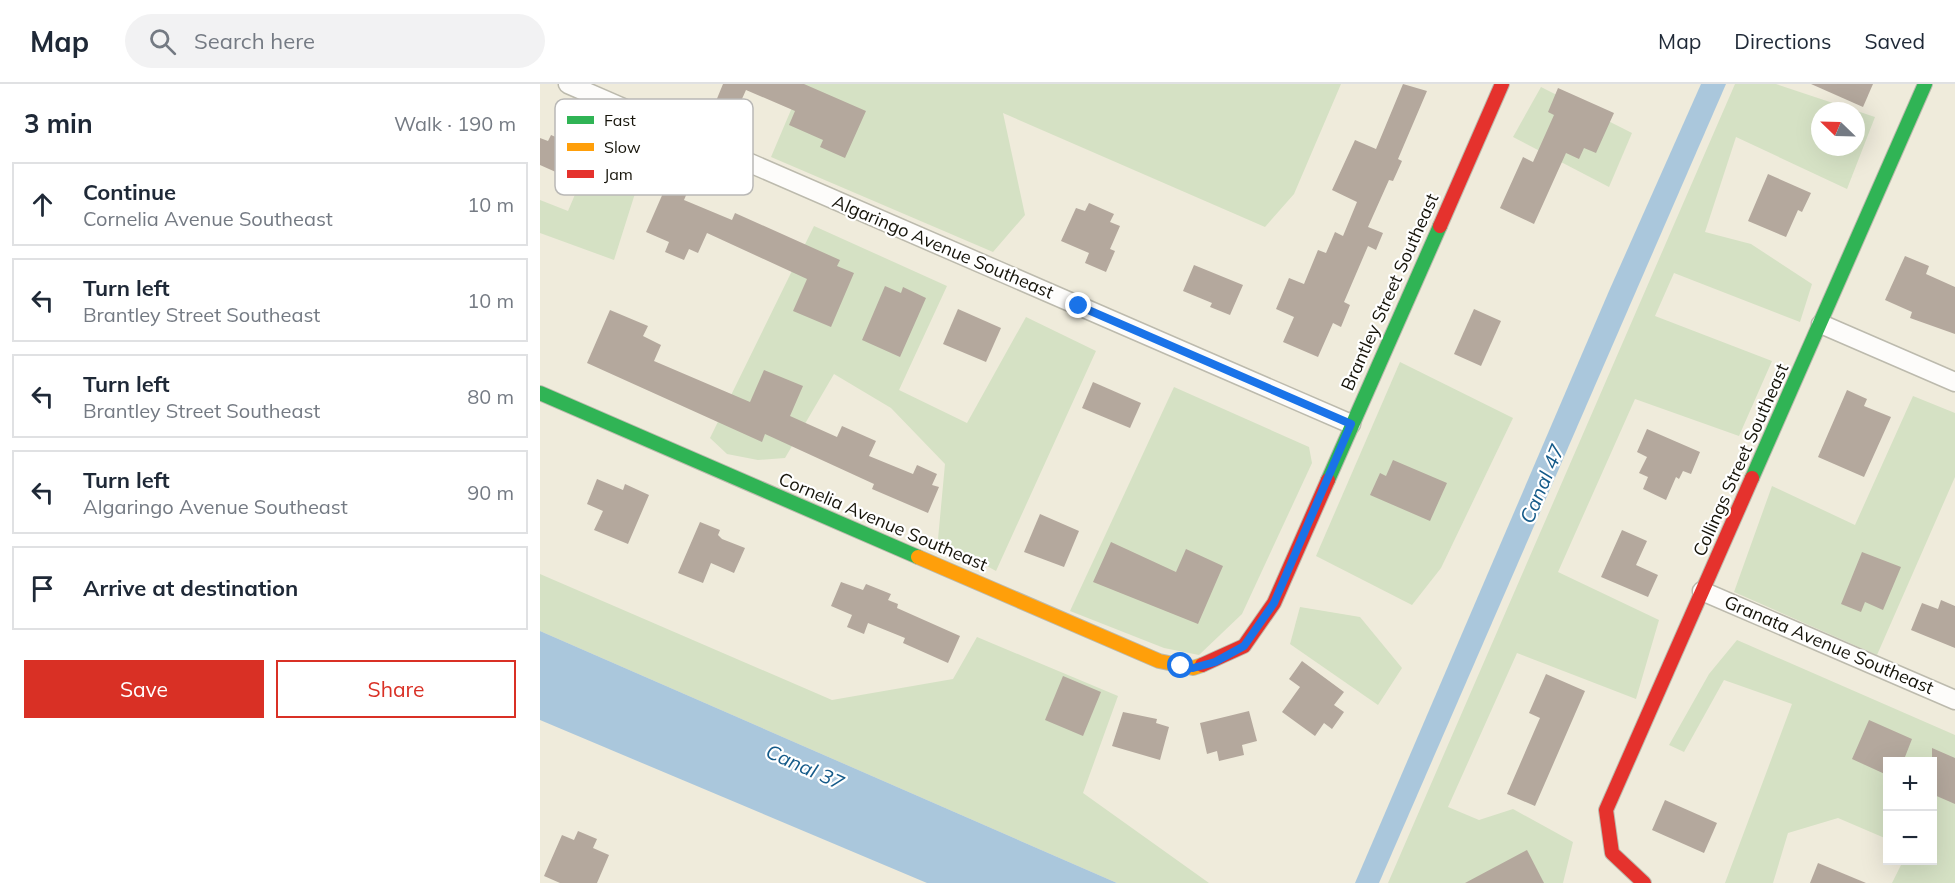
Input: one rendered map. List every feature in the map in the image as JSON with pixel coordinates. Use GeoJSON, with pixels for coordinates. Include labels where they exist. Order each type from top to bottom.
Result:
{"type":"FeatureCollection","features":[{"type":"Feature","properties":{"kind":"street","name":"Algaringo Avenue Southeast"},"geometry":{"type":"LineString","coordinates":[[568,84],[603,99]]}},
{"type":"Feature","properties":{"kind":"street","name":"Brantley Street Southeast"},"geometry":{"type":"LineString","coordinates":[[1215,662],[1244,646],[1274,603],[1502,84]]}},
{"type":"Feature","properties":{"kind":"street","name":"Collings Street Southeast"},"geometry":{"type":"LineString","coordinates":[[1644,883],[1612,853],[1606,810],[1925,84]]}},
{"type":"Feature","properties":{"kind":"street","name":"Algaringo Avenue Southeast"},"geometry":{"type":"LineString","coordinates":[[753,164],[1351,424]]}},
{"type":"Feature","properties":{"kind":"street"},"geometry":{"type":"LineString","coordinates":[[1821,324],[1955,382]]}},
{"type":"Feature","properties":{"kind":"street","name":"Cornelia Avenue Southeast"},"geometry":{"type":"LineString","coordinates":[[540,393],[1159,660],[1193,668],[1215,662]]}},
{"type":"Feature","properties":{"kind":"street","name":"Granata Avenue Southeast"},"geometry":{"type":"LineString","coordinates":[[1702,591],[1955,700]]}},
{"type":"Feature","properties":{"kind":"green space"},"geometry":{"type":"Polygon","coordinates":[[[802,84],[1341,84],[1294,194],[1265,227],[1003,113],[1025,215],[993,252],[771,157],[802,84]]]}},
{"type":"Feature","properties":{"kind":"green space"},"geometry":{"type":"Polygon","coordinates":[[[1735,84],[1776,84],[1830,102],[1811,102],[1811,156],[1860,156],[1847,189],[1736,137],[1705,232],[1751,244],[1812,284],[1800,322],[1674,273],[1655,316],[1772,361],[1739,436],[1635,399],[1558,572],[1659,620],[1636,699],[1517,653],[1448,807],[1479,820],[1513,809],[1573,842],[1563,883],[1388,883],[1735,84]]]}},
{"type":"Feature","properties":{"kind":"green space"},"geometry":{"type":"Polygon","coordinates":[[[1541,87],[1632,133],[1609,187],[1513,137],[1541,87]]]}},
{"type":"Feature","properties":{"kind":"green space"},"geometry":{"type":"Polygon","coordinates":[[[1865,114],[1875,117],[1865,143],[1865,114]]]}},
{"type":"Feature","properties":{"kind":"green space"},"geometry":{"type":"Polygon","coordinates":[[[575,195],[635,195],[614,260],[540,233],[540,200],[568,211],[575,195]]]}},
{"type":"Feature","properties":{"kind":"green space"},"geometry":{"type":"Polygon","coordinates":[[[814,226],[947,286],[899,390],[967,423],[1026,317],[1096,351],[996,571],[938,539],[945,464],[891,408],[834,374],[785,458],[758,460],[727,454],[710,438],[814,226]]]}},
{"type":"Feature","properties":{"kind":"green space"},"geometry":{"type":"Polygon","coordinates":[[[1400,362],[1513,418],[1441,568],[1412,605],[1316,556],[1400,362]]]}},
{"type":"Feature","properties":{"kind":"green space"},"geometry":{"type":"Polygon","coordinates":[[[1174,387],[1309,447],[1312,463],[1242,614],[1199,655],[1164,648],[1070,611],[1174,387]]]}},
{"type":"Feature","properties":{"kind":"green space"},"geometry":{"type":"Polygon","coordinates":[[[1913,396],[1955,413],[1955,477],[1877,655],[1734,592],[1772,486],[1855,525],[1913,396]]]}},
{"type":"Feature","properties":{"kind":"green space"},"geometry":{"type":"Polygon","coordinates":[[[540,574],[832,700],[953,679],[977,637],[1118,696],[1083,793],[1209,883],[1117,883],[540,631],[540,574]]]}},
{"type":"Feature","properties":{"kind":"green space"},"geometry":{"type":"Polygon","coordinates":[[[1300,607],[1360,617],[1402,668],[1378,705],[1290,644],[1300,607]]]}},
{"type":"Feature","properties":{"kind":"green space"},"geometry":{"type":"Polygon","coordinates":[[[1737,640],[1955,735],[1955,883],[1892,883],[1901,865],[1937,865],[1937,757],[1883,757],[1883,837],[1838,818],[1788,833],[1773,883],[1725,883],[1792,704],[1724,680],[1684,752],[1669,745],[1709,674],[1737,640]]]}},
{"type":"Feature","properties":{"kind":"water","name":"Canal 47"},"geometry":{"type":"Polygon","coordinates":[[[1701,84],[1726,84],[1379,883],[1355,883],[1609,291],[1701,84]]]}},
{"type":"Feature","properties":{"kind":"water","name":"Canal 37"},"geometry":{"type":"Polygon","coordinates":[[[540,631],[1117,883],[927,883],[540,720],[540,631]]]}},
{"type":"Feature","properties":{"kind":"building"},"geometry":{"type":"Polygon","coordinates":[[[723,84],[804,84],[866,111],[845,158],[820,147],[823,140],[789,125],[795,111],[746,90],[742,99],[717,99],[723,84]]]}},
{"type":"Feature","properties":{"kind":"building"},"geometry":{"type":"Polygon","coordinates":[[[1403,84],[1427,91],[1398,159],[1402,161],[1393,181],[1389,180],[1368,227],[1383,233],[1376,250],[1368,246],[1344,302],[1350,305],[1341,327],[1333,323],[1318,357],[1283,342],[1294,317],[1276,309],[1289,278],[1304,284],[1318,250],[1326,253],[1335,232],[1343,236],[1357,202],[1332,190],[1355,140],[1376,149],[1403,84]]]}},
{"type":"Feature","properties":{"kind":"building"},"geometry":{"type":"Polygon","coordinates":[[[1811,84],[1873,84],[1865,102],[1852,102],[1811,84]]]}},
{"type":"Feature","properties":{"kind":"building"},"geometry":{"type":"Polygon","coordinates":[[[1558,88],[1614,113],[1596,153],[1584,148],[1579,159],[1566,153],[1534,224],[1500,208],[1523,157],[1533,162],[1554,115],[1548,112],[1558,88]]]}},
{"type":"Feature","properties":{"kind":"building"},"geometry":{"type":"Polygon","coordinates":[[[551,135],[555,137],[555,172],[540,165],[540,138],[548,141],[551,135]]]}},
{"type":"Feature","properties":{"kind":"building"},"geometry":{"type":"Polygon","coordinates":[[[1768,174],[1811,193],[1802,212],[1798,210],[1786,237],[1748,221],[1768,174]]]}},
{"type":"Feature","properties":{"kind":"building"},"geometry":{"type":"Polygon","coordinates":[[[662,195],[686,195],[684,200],[732,220],[735,213],[840,260],[837,266],[854,273],[831,327],[793,311],[807,279],[707,233],[698,253],[689,249],[684,260],[665,252],[669,242],[646,232],[662,195]]]}},
{"type":"Feature","properties":{"kind":"building"},"geometry":{"type":"Polygon","coordinates":[[[1089,203],[1114,214],[1110,222],[1120,226],[1110,249],[1115,251],[1106,272],[1085,263],[1089,253],[1061,241],[1076,208],[1085,211],[1089,203]]]}},
{"type":"Feature","properties":{"kind":"building"},"geometry":{"type":"Polygon","coordinates":[[[1905,256],[1929,266],[1926,274],[1955,287],[1955,334],[1910,318],[1912,312],[1885,300],[1905,256]]]}},
{"type":"Feature","properties":{"kind":"building"},"geometry":{"type":"Polygon","coordinates":[[[1194,265],[1243,285],[1230,315],[1210,307],[1212,303],[1183,291],[1194,265]]]}},
{"type":"Feature","properties":{"kind":"building"},"geometry":{"type":"Polygon","coordinates":[[[885,286],[901,293],[903,287],[926,298],[900,357],[862,340],[885,286]]]}},
{"type":"Feature","properties":{"kind":"building"},"geometry":{"type":"Polygon","coordinates":[[[958,309],[1001,328],[986,362],[943,344],[958,309]]]}},
{"type":"Feature","properties":{"kind":"building"},"geometry":{"type":"Polygon","coordinates":[[[1474,309],[1501,321],[1481,366],[1454,354],[1474,309]]]}},
{"type":"Feature","properties":{"kind":"building"},"geometry":{"type":"Polygon","coordinates":[[[610,310],[648,326],[643,336],[661,345],[654,361],[750,402],[764,370],[803,386],[790,416],[837,437],[842,426],[876,441],[869,456],[913,474],[917,465],[937,474],[932,485],[939,487],[928,513],[872,489],[874,484],[765,434],[762,442],[587,363],[610,310]]]}},
{"type":"Feature","properties":{"kind":"building"},"geometry":{"type":"Polygon","coordinates":[[[1093,382],[1141,403],[1130,428],[1082,408],[1093,382]]]}},
{"type":"Feature","properties":{"kind":"building"},"geometry":{"type":"Polygon","coordinates":[[[1847,390],[1867,399],[1864,406],[1891,417],[1864,477],[1818,457],[1847,390]]]}},
{"type":"Feature","properties":{"kind":"building"},"geometry":{"type":"Polygon","coordinates":[[[1647,429],[1700,452],[1691,474],[1683,471],[1679,479],[1676,477],[1666,500],[1643,489],[1648,477],[1639,473],[1647,457],[1637,452],[1647,429]]]}},
{"type":"Feature","properties":{"kind":"building"},"geometry":{"type":"Polygon","coordinates":[[[1393,460],[1447,483],[1430,521],[1370,495],[1380,473],[1386,476],[1393,460]]]}},
{"type":"Feature","properties":{"kind":"building"},"geometry":{"type":"Polygon","coordinates":[[[597,479],[623,490],[625,484],[649,495],[628,544],[594,530],[603,511],[587,504],[597,479]]]}},
{"type":"Feature","properties":{"kind":"building"},"geometry":{"type":"Polygon","coordinates":[[[1040,514],[1079,531],[1064,567],[1024,552],[1040,514]]]}},
{"type":"Feature","properties":{"kind":"building"},"geometry":{"type":"Polygon","coordinates":[[[700,522],[720,530],[718,535],[722,539],[745,548],[734,573],[711,563],[703,583],[678,573],[700,522]]]}},
{"type":"Feature","properties":{"kind":"building"},"geometry":{"type":"Polygon","coordinates":[[[1622,530],[1647,541],[1636,565],[1658,575],[1648,597],[1601,577],[1622,530]]]}},
{"type":"Feature","properties":{"kind":"building"},"geometry":{"type":"Polygon","coordinates":[[[1111,542],[1176,572],[1186,549],[1223,566],[1198,624],[1093,582],[1111,542]]]}},
{"type":"Feature","properties":{"kind":"building"},"geometry":{"type":"Polygon","coordinates":[[[1862,552],[1901,567],[1883,610],[1865,602],[1861,612],[1841,604],[1862,552]]]}},
{"type":"Feature","properties":{"kind":"building"},"geometry":{"type":"Polygon","coordinates":[[[841,582],[863,590],[866,584],[891,594],[888,600],[898,604],[897,608],[960,636],[948,663],[903,643],[905,638],[868,623],[864,634],[847,627],[852,615],[831,606],[841,582]]]}},
{"type":"Feature","properties":{"kind":"building"},"geometry":{"type":"Polygon","coordinates":[[[1941,600],[1955,606],[1955,648],[1911,630],[1922,603],[1938,609],[1941,600]]]}},
{"type":"Feature","properties":{"kind":"building"},"geometry":{"type":"Polygon","coordinates":[[[1302,661],[1344,692],[1334,705],[1344,712],[1332,729],[1324,723],[1315,736],[1282,712],[1300,687],[1289,679],[1302,661]]]}},
{"type":"Feature","properties":{"kind":"building"},"geometry":{"type":"Polygon","coordinates":[[[1546,674],[1585,691],[1535,806],[1507,794],[1540,718],[1529,713],[1546,674]]]}},
{"type":"Feature","properties":{"kind":"building"},"geometry":{"type":"Polygon","coordinates":[[[1063,676],[1101,692],[1083,736],[1045,720],[1063,676]]]}},
{"type":"Feature","properties":{"kind":"building"},"geometry":{"type":"Polygon","coordinates":[[[1249,711],[1257,741],[1242,745],[1244,755],[1219,761],[1217,751],[1207,754],[1200,723],[1249,711]]]}},
{"type":"Feature","properties":{"kind":"building"},"geometry":{"type":"Polygon","coordinates":[[[1123,712],[1157,719],[1156,723],[1169,727],[1160,760],[1112,746],[1123,712]]]}},
{"type":"Feature","properties":{"kind":"building"},"geometry":{"type":"Polygon","coordinates":[[[1869,720],[1912,739],[1905,757],[1883,757],[1883,773],[1852,759],[1869,720]]]}},
{"type":"Feature","properties":{"kind":"building"},"geometry":{"type":"Polygon","coordinates":[[[1932,748],[1955,758],[1955,804],[1937,796],[1937,757],[1932,757],[1932,748]]]}},
{"type":"Feature","properties":{"kind":"building"},"geometry":{"type":"Polygon","coordinates":[[[1665,800],[1717,823],[1704,853],[1652,830],[1665,800]]]}},
{"type":"Feature","properties":{"kind":"building"},"geometry":{"type":"Polygon","coordinates":[[[578,831],[597,839],[593,848],[609,855],[597,883],[560,883],[544,876],[562,835],[574,840],[578,831]]]}},
{"type":"Feature","properties":{"kind":"building"},"geometry":{"type":"Polygon","coordinates":[[[1527,850],[1544,883],[1465,883],[1527,850]]]}},
{"type":"Feature","properties":{"kind":"building"},"geometry":{"type":"Polygon","coordinates":[[[1818,863],[1866,883],[1810,883],[1818,863]]]}},
{"type":"Feature","properties":{"kind":"traffic: fast"},"geometry":{"type":"LineString","coordinates":[[1752,478],[1925,84]]}},
{"type":"Feature","properties":{"kind":"traffic: fast"},"geometry":{"type":"LineString","coordinates":[[1328,480],[1440,226]]}},
{"type":"Feature","properties":{"kind":"traffic: fast"},"geometry":{"type":"LineString","coordinates":[[540,393],[918,557]]}},
{"type":"Feature","properties":{"kind":"traffic: slow"},"geometry":{"type":"LineString","coordinates":[[918,557],[1159,661],[1193,668],[1202,665]]}},
{"type":"Feature","properties":{"kind":"traffic: jam"},"geometry":{"type":"LineString","coordinates":[[1440,226],[1502,84]]}},
{"type":"Feature","properties":{"kind":"traffic: jam"},"geometry":{"type":"LineString","coordinates":[[1644,883],[1612,853],[1606,810],[1752,478]]}},
{"type":"Feature","properties":{"kind":"traffic: jam"},"geometry":{"type":"LineString","coordinates":[[1202,665],[1244,646],[1274,603],[1328,480]]}},
{"type":"Feature","properties":{"kind":"route"},"geometry":{"type":"LineString","coordinates":[[1079,306],[1351,424],[1274,603],[1244,646],[1215,662],[1193,668],[1181,666]]}}]}
